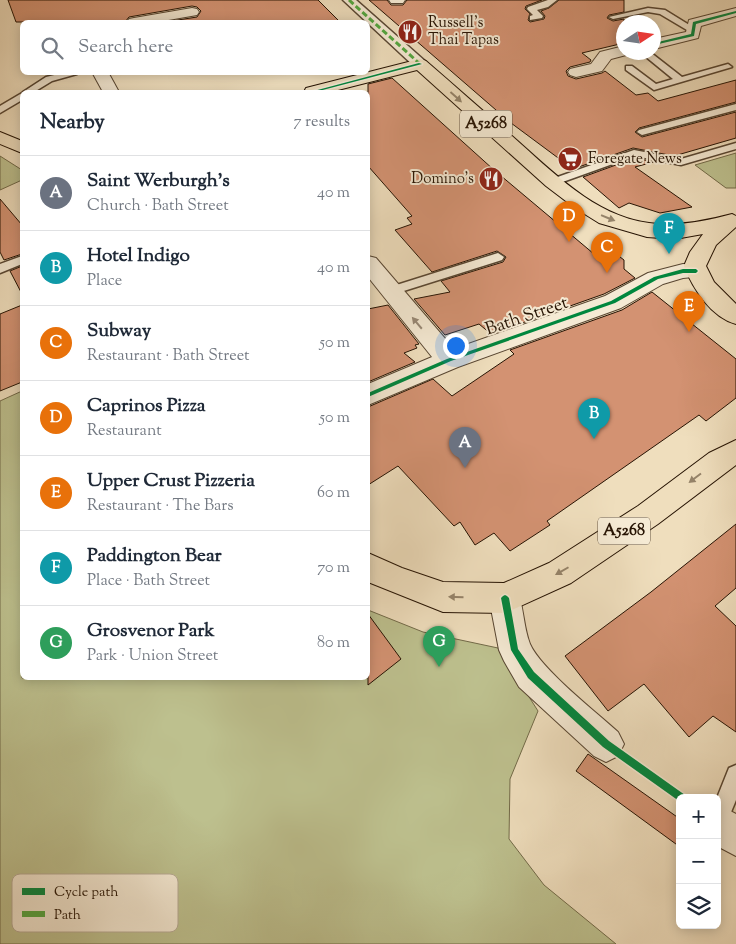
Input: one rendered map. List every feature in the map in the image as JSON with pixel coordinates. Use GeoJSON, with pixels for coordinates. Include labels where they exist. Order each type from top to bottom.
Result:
{"type":"FeatureCollection","features":[{"type":"Feature","properties":{"kind":"highway"},"geometry":{"type":"LineString","coordinates":[[320,90],[420,64]]}},
{"type":"Feature","properties":{"kind":"highway","name":"A5268"},"geometry":{"type":"LineString","coordinates":[[420,64],[553,182],[582,204],[606,218],[647,230],[675,232],[732,221]]}},
{"type":"Feature","properties":{"kind":"highway"},"geometry":{"type":"LineString","coordinates":[[0,137],[20,147]]}},
{"type":"Feature","properties":{"kind":"highway","name":"A5268"},"geometry":{"type":"LineString","coordinates":[[696,271],[694,266],[698,256],[709,239],[732,221]]}},
{"type":"Feature","properties":{"kind":"highway"},"geometry":{"type":"LineString","coordinates":[[696,271],[703,285],[724,307],[736,316]]}},
{"type":"Feature","properties":{"kind":"highway","name":"A5268"},"geometry":{"type":"LineString","coordinates":[[370,568],[395,580],[443,597],[505,598],[568,568],[648,514],[719,460],[736,451]]}},
{"type":"Feature","properties":{"kind":"street"},"geometry":{"type":"LineString","coordinates":[[349,0],[420,64]]}},
{"type":"Feature","properties":{"kind":"street"},"geometry":{"type":"LineString","coordinates":[[146,20],[192,12]]}},
{"type":"Feature","properties":{"kind":"street"},"geometry":{"type":"LineString","coordinates":[[661,42],[693,35],[695,31],[694,23],[736,12]]}},
{"type":"Feature","properties":{"kind":"street"},"geometry":{"type":"LineString","coordinates":[[576,72],[596,68],[606,55],[616,53]]}},
{"type":"Feature","properties":{"kind":"street"},"geometry":{"type":"LineString","coordinates":[[102,75],[111,90]]}},
{"type":"Feature","properties":{"kind":"street"},"geometry":{"type":"LineString","coordinates":[[370,266],[390,292],[449,360]]}},
{"type":"Feature","properties":{"kind":"street","name":"Bath Street"},"geometry":{"type":"LineString","coordinates":[[370,394],[449,360],[613,302],[656,278],[683,271],[696,271]]}},
{"type":"Feature","properties":{"kind":"street"},"geometry":{"type":"LineString","coordinates":[[505,598],[515,650],[530,675],[606,744]]}},
{"type":"Feature","properties":{"kind":"street"},"geometry":{"type":"LineString","coordinates":[[721,825],[736,837]]}},
{"type":"Feature","properties":{"kind":"lane"},"geometry":{"type":"LineString","coordinates":[[533,18],[539,16],[531,9],[545,5],[553,0]]}},
{"type":"Feature","properties":{"kind":"lane"},"geometry":{"type":"LineString","coordinates":[[613,17],[648,10],[662,12],[695,31]]}},
{"type":"Feature","properties":{"kind":"lane"},"geometry":{"type":"LineString","coordinates":[[654,60],[680,80]]}},
{"type":"Feature","properties":{"kind":"lane"},"geometry":{"type":"LineString","coordinates":[[629,68],[654,87],[728,67]]}},
{"type":"Feature","properties":{"kind":"lane"},"geometry":{"type":"LineString","coordinates":[[31,90],[49,79],[68,75]]}},
{"type":"Feature","properties":{"kind":"lane"},"geometry":{"type":"LineString","coordinates":[[0,110],[20,97]]}},
{"type":"Feature","properties":{"kind":"lane"},"geometry":{"type":"LineString","coordinates":[[642,132],[736,106]]}},
{"type":"Feature","properties":{"kind":"lane"},"geometry":{"type":"LineString","coordinates":[[553,182],[634,153],[681,162],[736,146]]}},
{"type":"Feature","properties":{"kind":"lane"},"geometry":{"type":"LineString","coordinates":[[390,292],[498,257]]}},
{"type":"Feature","properties":{"kind":"lane"},"geometry":{"type":"LineString","coordinates":[[0,269],[20,261]]}},
{"type":"Feature","properties":{"kind":"lane"},"geometry":{"type":"LineString","coordinates":[[721,812],[736,775]]}},
{"type":"Feature","properties":{"kind":"green space"},"geometry":{"type":"Polygon","coordinates":[[[736,153],[736,188],[726,188],[695,165],[736,153]]]}},
{"type":"Feature","properties":{"kind":"green space"},"geometry":{"type":"Polygon","coordinates":[[[0,156],[20,169],[20,181],[0,190],[0,156]]]}},
{"type":"Feature","properties":{"kind":"green space"},"geometry":{"type":"Polygon","coordinates":[[[20,392],[20,680],[370,680],[370,611],[423,632],[498,648],[538,711],[510,779],[509,839],[544,885],[616,944],[0,944],[0,401],[20,392]]]}},
{"type":"Feature","properties":{"kind":"building"},"geometry":{"type":"Polygon","coordinates":[[[8,0],[318,0],[338,20],[178,20],[197,17],[201,11],[197,7],[192,6],[129,17],[127,20],[20,20],[20,22],[16,22],[8,0]]]}},
{"type":"Feature","properties":{"kind":"building"},"geometry":{"type":"Polygon","coordinates":[[[369,0],[387,0],[391,5],[403,5],[407,0],[542,0],[526,6],[525,9],[530,14],[528,20],[530,22],[544,19],[545,16],[541,11],[549,8],[559,0],[624,0],[624,12],[609,15],[607,18],[616,20],[616,45],[582,53],[591,60],[590,62],[570,67],[566,71],[568,76],[576,79],[605,71],[636,95],[648,93],[658,101],[736,80],[736,102],[639,128],[635,132],[642,137],[736,112],[736,138],[674,156],[633,148],[573,169],[511,123],[369,0]]]}},
{"type":"Feature","properties":{"kind":"building"},"geometry":{"type":"Polygon","coordinates":[[[392,78],[494,170],[594,254],[607,247],[624,260],[624,269],[635,278],[604,294],[491,334],[479,324],[445,335],[414,299],[450,292],[441,281],[503,262],[506,257],[497,251],[432,272],[395,230],[412,224],[407,218],[412,216],[370,168],[370,90],[368,90],[368,84],[392,78]]]}},
{"type":"Feature","properties":{"kind":"building"},"geometry":{"type":"Polygon","coordinates":[[[635,158],[654,162],[635,167],[692,207],[660,213],[629,203],[619,208],[583,177],[635,158]]]}},
{"type":"Feature","properties":{"kind":"building"},"geometry":{"type":"Polygon","coordinates":[[[0,199],[20,223],[20,255],[4,260],[0,252],[0,199]]]}},
{"type":"Feature","properties":{"kind":"building"},"geometry":{"type":"Polygon","coordinates":[[[20,267],[20,290],[10,271],[20,267]]]}},
{"type":"Feature","properties":{"kind":"building"},"geometry":{"type":"Polygon","coordinates":[[[652,292],[736,359],[736,398],[706,421],[699,415],[547,521],[550,525],[510,551],[494,533],[475,545],[460,522],[454,526],[398,466],[370,484],[370,406],[433,379],[452,396],[514,354],[510,350],[622,310],[652,292]]]}},
{"type":"Feature","properties":{"kind":"building"},"geometry":{"type":"Polygon","coordinates":[[[388,305],[419,344],[415,345],[417,348],[404,353],[415,362],[370,381],[370,309],[388,305]]]}},
{"type":"Feature","properties":{"kind":"building"},"geometry":{"type":"Polygon","coordinates":[[[20,306],[20,383],[0,391],[0,314],[20,306]]]}},
{"type":"Feature","properties":{"kind":"building"},"geometry":{"type":"Polygon","coordinates":[[[736,524],[736,588],[715,606],[736,626],[736,732],[713,716],[689,737],[644,684],[608,711],[565,656],[651,592],[736,524]]]}},
{"type":"Feature","properties":{"kind":"building"},"geometry":{"type":"Polygon","coordinates":[[[370,617],[401,659],[368,685],[368,680],[370,680],[370,617]]]}},
{"type":"Feature","properties":{"kind":"building"},"geometry":{"type":"Polygon","coordinates":[[[588,754],[676,816],[676,844],[576,771],[588,754]]]}},
{"type":"Feature","properties":{"kind":"marked path"},"geometry":{"type":"LineString","coordinates":[[349,0],[420,64]]}},
{"type":"Feature","properties":{"kind":"cycle path"},"geometry":{"type":"LineString","coordinates":[[661,42],[693,35],[694,23],[736,12]]}},
{"type":"Feature","properties":{"kind":"cycle path"},"geometry":{"type":"LineString","coordinates":[[320,90],[420,64]]}},
{"type":"Feature","properties":{"kind":"cycle path"},"geometry":{"type":"LineString","coordinates":[[370,394],[449,360],[613,302],[656,278],[683,271],[696,271]]}},
{"type":"Feature","properties":{"kind":"cycle path"},"geometry":{"type":"LineString","coordinates":[[505,598],[515,650],[531,675],[606,744],[676,794]]}},
{"type":"Feature","properties":{"kind":"place","name":"Russell's Thai Tapas"},"geometry":{"type":"Point","coordinates":[410,32]}},
{"type":"Feature","properties":{"kind":"place","name":"Foregate News"},"geometry":{"type":"Point","coordinates":[570,159]}},
{"type":"Feature","properties":{"kind":"place","name":"Domino's"},"geometry":{"type":"Point","coordinates":[491,179]}},
{"type":"Feature","properties":{"kind":"place","name":"Caprinos Pizza"},"geometry":{"type":"Point","coordinates":[569,242]}},
{"type":"Feature","properties":{"kind":"place","name":"Paddington Bear"},"geometry":{"type":"Point","coordinates":[669,254]}},
{"type":"Feature","properties":{"kind":"place","name":"Subway"},"geometry":{"type":"Point","coordinates":[607,273]}},
{"type":"Feature","properties":{"kind":"place","name":"Upper Crust Pizzeria"},"geometry":{"type":"Point","coordinates":[689,332]}},
{"type":"Feature","properties":{"kind":"place","name":"Hotel Indigo"},"geometry":{"type":"Point","coordinates":[594,439]}},
{"type":"Feature","properties":{"kind":"place","name":"Saint Werburgh's"},"geometry":{"type":"Point","coordinates":[465,468]}},
{"type":"Feature","properties":{"kind":"place","name":"Grosvenor Park"},"geometry":{"type":"Point","coordinates":[439,667]}}]}
